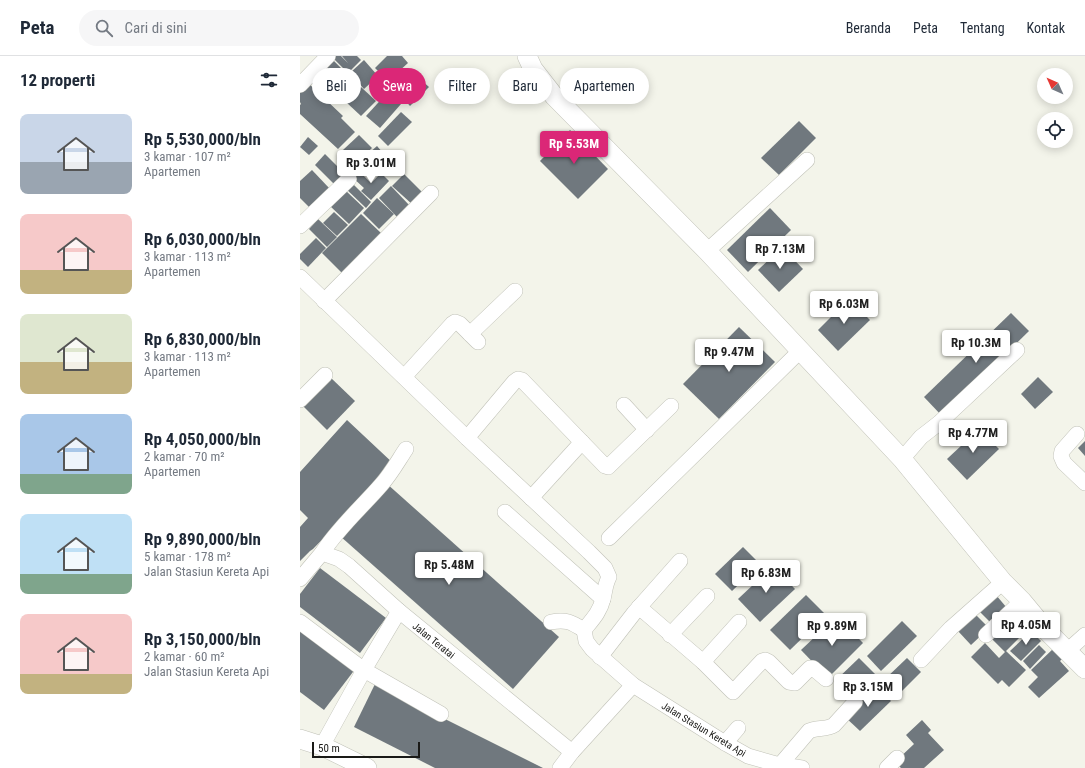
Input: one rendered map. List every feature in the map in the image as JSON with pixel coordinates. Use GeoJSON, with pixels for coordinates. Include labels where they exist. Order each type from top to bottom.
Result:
{"type":"FeatureCollection","features":[{"type":"Feature","properties":{"kind":"main road"},"geometry":{"type":"LineString","coordinates":[[527,56],[533,68],[554,96],[707,251],[902,459],[1003,582],[1022,601],[1066,652],[1085,669]]}},
{"type":"Feature","properties":{"kind":"main road"},"geometry":{"type":"LineString","coordinates":[[300,739],[322,746],[367,768]]}},
{"type":"Feature","properties":{"kind":"street"},"geometry":{"type":"LineString","coordinates":[[300,85],[328,56]]}},
{"type":"Feature","properties":{"kind":"street"},"geometry":{"type":"LineString","coordinates":[[707,251],[807,160]]}},
{"type":"Feature","properties":{"kind":"street"},"geometry":{"type":"LineString","coordinates":[[300,226],[349,179]]}},
{"type":"Feature","properties":{"kind":"street"},"geometry":{"type":"LineString","coordinates":[[324,301],[431,193]]}},
{"type":"Feature","properties":{"kind":"street"},"geometry":{"type":"LineString","coordinates":[[300,277],[467,438],[605,568],[609,577],[605,584],[603,600],[596,615],[584,630],[570,621],[565,620],[551,622]]}},
{"type":"Feature","properties":{"kind":"street"},"geometry":{"type":"LineString","coordinates":[[404,377],[452,324],[455,322],[460,324],[474,338],[515,291]]}},
{"type":"Feature","properties":{"kind":"street"},"geometry":{"type":"LineString","coordinates":[[902,459],[921,437],[939,423],[1017,350]]}},
{"type":"Feature","properties":{"kind":"street"},"geometry":{"type":"LineString","coordinates":[[609,538],[800,351]]}},
{"type":"Feature","properties":{"kind":"street"},"geometry":{"type":"LineString","coordinates":[[300,400],[324,375]]}},
{"type":"Feature","properties":{"kind":"street"},"geometry":{"type":"LineString","coordinates":[[467,438],[518,379],[522,380],[604,466],[608,467],[671,406]]}},
{"type":"Feature","properties":{"kind":"street"},"geometry":{"type":"LineString","coordinates":[[624,405],[647,430]]}},
{"type":"Feature","properties":{"kind":"street"},"geometry":{"type":"LineString","coordinates":[[1077,434],[1062,451],[1061,456],[1064,463],[1085,483]]}},
{"type":"Feature","properties":{"kind":"street"},"geometry":{"type":"LineString","coordinates":[[531,498],[582,442]]}},
{"type":"Feature","properties":{"kind":"street"},"geometry":{"type":"LineString","coordinates":[[300,579],[322,553],[338,530],[382,485],[406,449]]}},
{"type":"Feature","properties":{"kind":"street"},"geometry":{"type":"LineString","coordinates":[[505,512],[603,600]]}},
{"type":"Feature","properties":{"kind":"street","name":"Jalan Teratai"},"geometry":{"type":"LineString","coordinates":[[322,553],[339,559],[349,566],[399,611],[572,752]]}},
{"type":"Feature","properties":{"kind":"street"},"geometry":{"type":"LineString","coordinates":[[600,657],[639,607],[680,561]]}},
{"type":"Feature","properties":{"kind":"street"},"geometry":{"type":"LineString","coordinates":[[921,660],[951,628],[1003,582]]}},
{"type":"Feature","properties":{"kind":"street"},"geometry":{"type":"LineString","coordinates":[[670,635],[707,596]]}},
{"type":"Feature","properties":{"kind":"street"},"geometry":{"type":"LineString","coordinates":[[986,635],[1022,601]]}},
{"type":"Feature","properties":{"kind":"street"},"geometry":{"type":"LineString","coordinates":[[639,607],[703,662],[733,692],[765,660],[769,662],[789,682],[795,683],[810,668],[813,668],[826,679]]}},
{"type":"Feature","properties":{"kind":"street"},"geometry":{"type":"LineString","coordinates":[[322,746],[399,611]]}},
{"type":"Feature","properties":{"kind":"street"},"geometry":{"type":"LineString","coordinates":[[300,622],[364,670],[440,714]]}},
{"type":"Feature","properties":{"kind":"street"},"geometry":{"type":"LineString","coordinates":[[703,662],[739,622]]}},
{"type":"Feature","properties":{"kind":"street","name":"Jalan Stasiun Kereta Api"},"geometry":{"type":"LineString","coordinates":[[584,630],[586,641],[592,649],[633,686],[748,756],[780,765],[802,768]]}},
{"type":"Feature","properties":{"kind":"street"},"geometry":{"type":"LineString","coordinates":[[1066,652],[1085,635]]}},
{"type":"Feature","properties":{"kind":"street"},"geometry":{"type":"LineString","coordinates":[[560,768],[572,752],[633,686]]}},
{"type":"Feature","properties":{"kind":"street"},"geometry":{"type":"LineString","coordinates":[[780,765],[809,731],[813,729],[830,727],[855,702]]}},
{"type":"Feature","properties":{"kind":"street"},"geometry":{"type":"LineString","coordinates":[[725,743],[738,728]]}},
{"type":"Feature","properties":{"kind":"building"},"geometry":{"type":"Polygon","coordinates":[[[335,56],[341,56],[348,63],[342,56],[357,56],[361,60],[353,68],[343,68],[333,58],[335,56]]]}},
{"type":"Feature","properties":{"kind":"building"},"geometry":{"type":"Polygon","coordinates":[[[387,56],[402,56],[408,63],[402,68],[375,68],[387,56]]]}},
{"type":"Feature","properties":{"kind":"building"},"geometry":{"type":"Polygon","coordinates":[[[332,59],[341,68],[327,68],[325,66],[332,59]]]}},
{"type":"Feature","properties":{"kind":"building"},"geometry":{"type":"Polygon","coordinates":[[[364,60],[371,68],[369,68],[369,84],[364,89],[361,86],[361,68],[355,68],[364,60]]]}},
{"type":"Feature","properties":{"kind":"building"},"geometry":{"type":"Polygon","coordinates":[[[307,82],[312,87],[312,104],[330,104],[343,116],[341,118],[355,132],[338,149],[300,114],[300,90],[307,82]]]}},
{"type":"Feature","properties":{"kind":"building"},"geometry":{"type":"Polygon","coordinates":[[[361,87],[369,94],[369,104],[373,104],[361,116],[348,104],[361,104],[361,87]]]}},
{"type":"Feature","properties":{"kind":"building"},"geometry":{"type":"Polygon","coordinates":[[[377,104],[401,104],[380,128],[366,116],[377,104]]]}},
{"type":"Feature","properties":{"kind":"building"},"geometry":{"type":"Polygon","coordinates":[[[401,112],[412,122],[388,146],[378,136],[401,112]]]}},
{"type":"Feature","properties":{"kind":"building"},"geometry":{"type":"Polygon","coordinates":[[[799,121],[816,138],[779,175],[761,158],[799,121]]]}},
{"type":"Feature","properties":{"kind":"building"},"geometry":{"type":"Polygon","coordinates":[[[570,130],[608,169],[578,199],[540,161],[570,130]]]}},
{"type":"Feature","properties":{"kind":"building"},"geometry":{"type":"Polygon","coordinates":[[[359,135],[372,148],[356,163],[343,150],[359,135]]]}},
{"type":"Feature","properties":{"kind":"building"},"geometry":{"type":"Polygon","coordinates":[[[308,137],[318,146],[309,155],[300,147],[308,137]]]}},
{"type":"Feature","properties":{"kind":"building"},"geometry":{"type":"Polygon","coordinates":[[[377,146],[389,160],[370,177],[357,164],[377,146]]]}},
{"type":"Feature","properties":{"kind":"building"},"geometry":{"type":"Polygon","coordinates":[[[343,152],[356,164],[349,171],[337,158],[343,152]]]}},
{"type":"Feature","properties":{"kind":"building"},"geometry":{"type":"Polygon","coordinates":[[[325,154],[345,174],[335,185],[315,165],[325,154]]]}},
{"type":"Feature","properties":{"kind":"building"},"geometry":{"type":"Polygon","coordinates":[[[312,170],[330,189],[310,208],[300,198],[300,181],[312,170]]]}},
{"type":"Feature","properties":{"kind":"building"},"geometry":{"type":"Polygon","coordinates":[[[358,170],[371,183],[381,173],[389,181],[371,200],[361,191],[364,188],[351,176],[358,170]]]}},
{"type":"Feature","properties":{"kind":"building"},"geometry":{"type":"Polygon","coordinates":[[[404,174],[424,194],[413,205],[392,186],[404,174]]]}},
{"type":"Feature","properties":{"kind":"building"},"geometry":{"type":"Polygon","coordinates":[[[349,180],[371,202],[366,208],[343,186],[349,180]]]}},
{"type":"Feature","properties":{"kind":"building"},"geometry":{"type":"Polygon","coordinates":[[[391,186],[410,206],[398,218],[379,198],[391,186]]]}},
{"type":"Feature","properties":{"kind":"building"},"geometry":{"type":"Polygon","coordinates":[[[345,190],[364,208],[349,224],[330,206],[345,190]]]}},
{"type":"Feature","properties":{"kind":"building"},"geometry":{"type":"Polygon","coordinates":[[[377,198],[394,214],[379,229],[363,213],[377,198]]]}},
{"type":"Feature","properties":{"kind":"building"},"geometry":{"type":"Polygon","coordinates":[[[770,208],[791,230],[748,272],[727,250],[770,208]]]}},
{"type":"Feature","properties":{"kind":"building"},"geometry":{"type":"Polygon","coordinates":[[[334,212],[348,225],[337,236],[323,223],[334,212]]]}},
{"type":"Feature","properties":{"kind":"building"},"geometry":{"type":"Polygon","coordinates":[[[361,214],[381,233],[342,273],[322,253],[361,214]]]}},
{"type":"Feature","properties":{"kind":"building"},"geometry":{"type":"Polygon","coordinates":[[[318,219],[337,237],[327,247],[309,229],[318,219]]]}},
{"type":"Feature","properties":{"kind":"building"},"geometry":{"type":"Polygon","coordinates":[[[316,238],[326,248],[308,267],[300,259],[300,254],[316,238]]]}},
{"type":"Feature","properties":{"kind":"building"},"geometry":{"type":"Polygon","coordinates":[[[782,247],[803,269],[779,292],[758,270],[782,247]]]}},
{"type":"Feature","properties":{"kind":"building"},"geometry":{"type":"Polygon","coordinates":[[[849,299],[870,320],[838,351],[818,330],[849,299]]]}},
{"type":"Feature","properties":{"kind":"building"},"geometry":{"type":"Polygon","coordinates":[[[1011,313],[1029,331],[942,416],[924,397],[1011,313]]]}},
{"type":"Feature","properties":{"kind":"building"},"geometry":{"type":"Polygon","coordinates":[[[739,327],[775,362],[719,419],[683,384],[739,327]]]}},
{"type":"Feature","properties":{"kind":"building"},"geometry":{"type":"Polygon","coordinates":[[[330,377],[355,401],[327,430],[302,405],[330,377]]]}},
{"type":"Feature","properties":{"kind":"building"},"geometry":{"type":"Polygon","coordinates":[[[1038,377],[1053,392],[1035,409],[1021,394],[1038,377]]]}},
{"type":"Feature","properties":{"kind":"building"},"geometry":{"type":"Polygon","coordinates":[[[347,420],[395,465],[300,561],[300,527],[308,518],[300,510],[300,472],[347,420]]]}},
{"type":"Feature","properties":{"kind":"building"},"geometry":{"type":"Polygon","coordinates":[[[979,429],[999,449],[967,480],[947,459],[979,429]]]}},
{"type":"Feature","properties":{"kind":"building"},"geometry":{"type":"Polygon","coordinates":[[[1085,441],[1085,456],[1078,448],[1085,441]]]}},
{"type":"Feature","properties":{"kind":"building"},"geometry":{"type":"Polygon","coordinates":[[[386,483],[559,637],[513,689],[340,536],[386,483]]]}},
{"type":"Feature","properties":{"kind":"building"},"geometry":{"type":"Polygon","coordinates":[[[743,547],[760,564],[732,591],[715,574],[743,547]]]}},
{"type":"Feature","properties":{"kind":"building"},"geometry":{"type":"Polygon","coordinates":[[[773,566],[795,589],[760,622],[738,599],[773,566]]]}},
{"type":"Feature","properties":{"kind":"building"},"geometry":{"type":"Polygon","coordinates":[[[320,568],[386,618],[360,653],[300,607],[300,594],[320,568]]]}},
{"type":"Feature","properties":{"kind":"building"},"geometry":{"type":"Polygon","coordinates":[[[806,595],[826,615],[790,650],[770,630],[806,595]]]}},
{"type":"Feature","properties":{"kind":"building"},"geometry":{"type":"Polygon","coordinates":[[[996,595],[1007,608],[991,623],[979,611],[996,595]]]}},
{"type":"Feature","properties":{"kind":"building"},"geometry":{"type":"Polygon","coordinates":[[[974,613],[989,628],[971,645],[957,630],[974,613]]]}},
{"type":"Feature","properties":{"kind":"building"},"geometry":{"type":"Polygon","coordinates":[[[837,616],[863,643],[828,678],[801,650],[837,616]]]}},
{"type":"Feature","properties":{"kind":"building"},"geometry":{"type":"Polygon","coordinates":[[[902,621],[917,636],[881,671],[867,656],[902,621]]]}},
{"type":"Feature","properties":{"kind":"building"},"geometry":{"type":"Polygon","coordinates":[[[1008,621],[1022,635],[1006,651],[1026,670],[1009,687],[1002,680],[998,684],[971,657],[985,643],[999,658],[1005,652],[991,638],[1008,621]]]}},
{"type":"Feature","properties":{"kind":"building"},"geometry":{"type":"Polygon","coordinates":[[[300,624],[356,668],[324,710],[300,692],[300,624]]]}},
{"type":"Feature","properties":{"kind":"building"},"geometry":{"type":"Polygon","coordinates":[[[1031,631],[1041,641],[1021,661],[1010,651],[1031,631]]]}},
{"type":"Feature","properties":{"kind":"building"},"geometry":{"type":"Polygon","coordinates":[[[1039,645],[1046,652],[1030,669],[1023,661],[1039,645]]]}},
{"type":"Feature","properties":{"kind":"building"},"geometry":{"type":"Polygon","coordinates":[[[1054,648],[1063,658],[1060,661],[1069,671],[1039,698],[1028,687],[1038,677],[1031,670],[1054,648]]]}},
{"type":"Feature","properties":{"kind":"building"},"geometry":{"type":"Polygon","coordinates":[[[859,658],[875,674],[850,699],[834,682],[859,658]]]}},
{"type":"Feature","properties":{"kind":"building"},"geometry":{"type":"Polygon","coordinates":[[[907,658],[921,672],[898,695],[884,680],[907,658]]]}},
{"type":"Feature","properties":{"kind":"building"},"geometry":{"type":"Polygon","coordinates":[[[375,684],[543,768],[435,768],[354,727],[375,684]]]}},
{"type":"Feature","properties":{"kind":"building"},"geometry":{"type":"Polygon","coordinates":[[[876,685],[891,701],[860,731],[844,716],[876,685]]]}},
{"type":"Feature","properties":{"kind":"building"},"geometry":{"type":"Polygon","coordinates":[[[922,720],[931,730],[928,733],[944,750],[924,768],[901,768],[895,762],[914,744],[906,735],[922,720]]]}}]}
